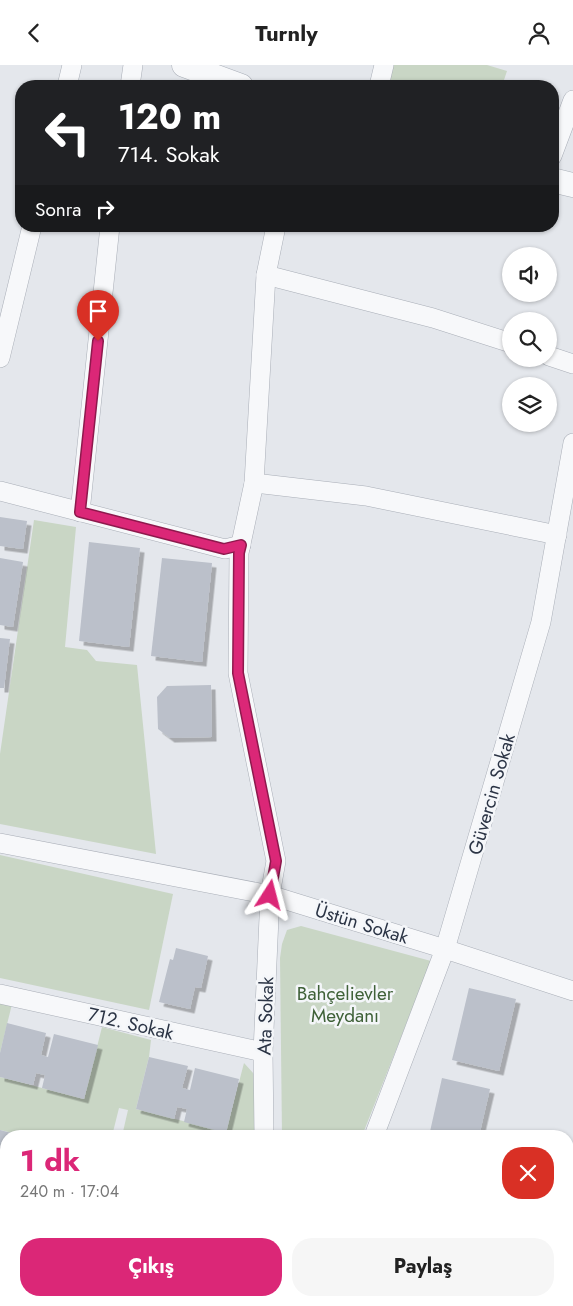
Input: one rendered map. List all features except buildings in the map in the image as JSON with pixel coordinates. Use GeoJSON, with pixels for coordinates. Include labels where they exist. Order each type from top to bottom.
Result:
{"type":"FeatureCollection","features":[{"type":"Feature","properties":{"kind":"street"},"geometry":{"type":"LineString","coordinates":[[68,80],[72,65]]}},
{"type":"Feature","properties":{"kind":"street"},"geometry":{"type":"LineString","coordinates":[[131,80],[133,65]]}},
{"type":"Feature","properties":{"kind":"street"},"geometry":{"type":"LineString","coordinates":[[184,65],[217,71],[231,80]]}},
{"type":"Feature","properties":{"kind":"street"},"geometry":{"type":"LineString","coordinates":[[380,80],[384,65]]}},
{"type":"Feature","properties":{"kind":"street"},"geometry":{"type":"LineString","coordinates":[[559,137],[573,100]]}},
{"type":"Feature","properties":{"kind":"street"},"geometry":{"type":"LineString","coordinates":[[559,182],[573,185]]}},
{"type":"Feature","properties":{"kind":"street"},"geometry":{"type":"LineString","coordinates":[[0,358],[31,232]]}},
{"type":"Feature","properties":{"kind":"street"},"geometry":{"type":"LineString","coordinates":[[80,512],[109,232]]}},
{"type":"Feature","properties":{"kind":"street","name":"Ata Sokak"},"geometry":{"type":"LineString","coordinates":[[264,1130],[263,1052],[270,895],[276,861],[238,673],[239,553],[254,483],[266,275],[275,232]]}},
{"type":"Feature","properties":{"kind":"street"},"geometry":{"type":"LineString","coordinates":[[266,275],[433,318],[502,340]]}},
{"type":"Feature","properties":{"kind":"street"},"geometry":{"type":"LineString","coordinates":[[557,359],[573,364]]}},
{"type":"Feature","properties":{"kind":"street","name":"Güvercin Sokak"},"geometry":{"type":"LineString","coordinates":[[376,1130],[445,949],[541,622],[573,443]]}},
{"type":"Feature","properties":{"kind":"street"},"geometry":{"type":"LineString","coordinates":[[254,483],[366,496],[557,535]]}},
{"type":"Feature","properties":{"kind":"street"},"geometry":{"type":"LineString","coordinates":[[0,491],[224,549],[241,545]]}},
{"type":"Feature","properties":{"kind":"street","name":"Üstün Sokak"},"geometry":{"type":"LineString","coordinates":[[0,843],[270,895],[573,991]]}},
{"type":"Feature","properties":{"kind":"street","name":"712. Sokak"},"geometry":{"type":"LineString","coordinates":[[0,994],[263,1052]]}},
{"type":"Feature","properties":{"kind":"green space"},"geometry":{"type":"Polygon","coordinates":[[[392,65],[487,65],[507,71],[504,80],[388,80],[392,65]]]}},
{"type":"Feature","properties":{"kind":"green space"},"geometry":{"type":"Polygon","coordinates":[[[34,520],[76,527],[65,647],[87,650],[96,661],[137,665],[156,854],[0,824],[0,754],[34,520]]]}},
{"type":"Feature","properties":{"kind":"green space"},"geometry":{"type":"Polygon","coordinates":[[[0,855],[173,894],[149,1010],[0,978],[0,855]]]}},
{"type":"Feature","properties":{"kind":"green space","name":"Bahçelievler Meydanı"},"geometry":{"type":"Polygon","coordinates":[[[301,926],[431,961],[364,1130],[282,1130],[280,958],[287,930],[301,926]]]}},
{"type":"Feature","properties":{"kind":"green space"},"geometry":{"type":"Polygon","coordinates":[[[0,1001],[12,1004],[0,1053],[0,1001]]]}},
{"type":"Feature","properties":{"kind":"green space"},"geometry":{"type":"Polygon","coordinates":[[[102,1027],[151,1040],[149,1057],[136,1109],[218,1130],[123,1130],[128,1110],[119,1108],[114,1130],[0,1130],[0,1077],[84,1099],[102,1027]]]}},
{"type":"Feature","properties":{"kind":"green space"},"geometry":{"type":"Polygon","coordinates":[[[244,1063],[254,1074],[256,1130],[227,1130],[244,1063]]]}},
{"type":"Feature","properties":{"kind":"route"},"geometry":{"type":"LineString","coordinates":[[98,341],[80,512],[224,549],[241,545],[239,553],[238,673],[276,861],[270,895]]}}]}
